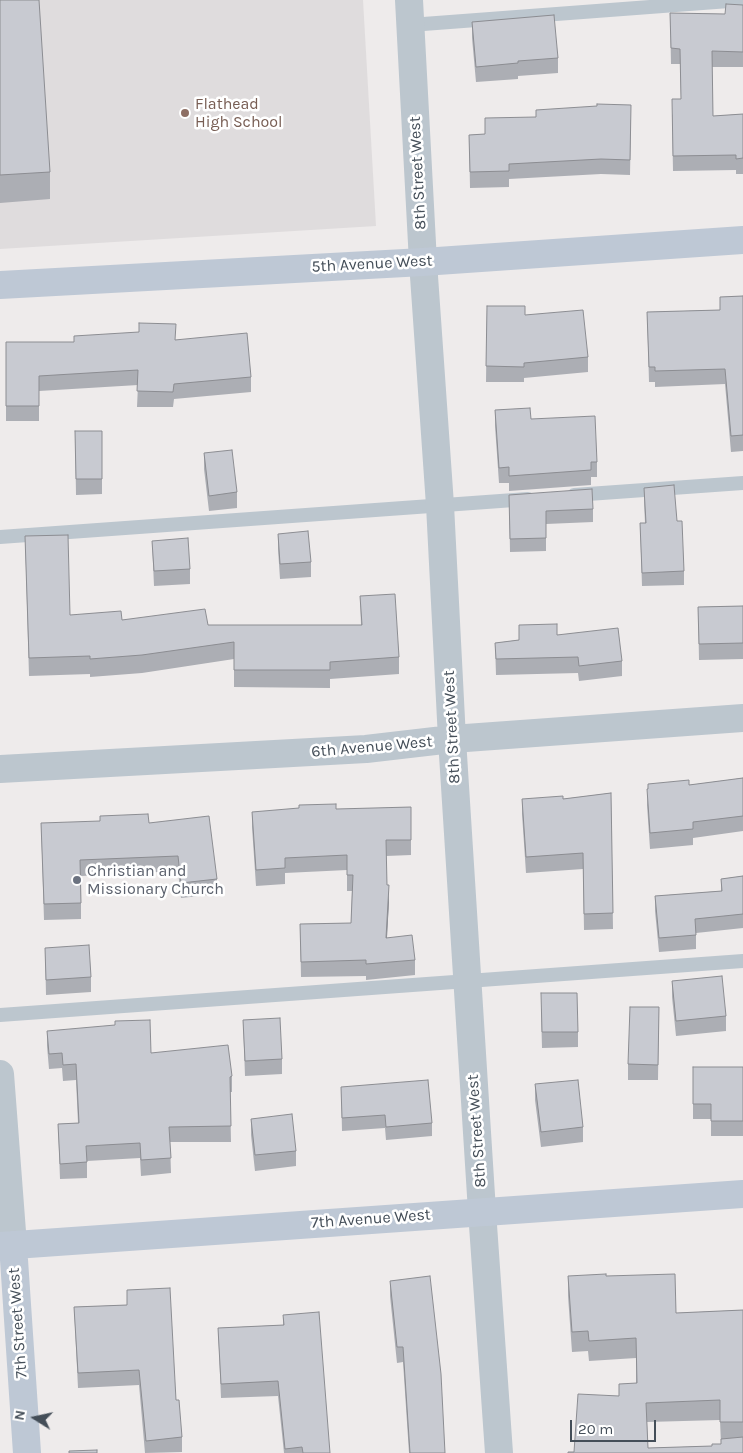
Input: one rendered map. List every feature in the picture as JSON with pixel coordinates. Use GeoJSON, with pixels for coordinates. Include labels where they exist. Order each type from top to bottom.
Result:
{"type":"FeatureCollection","features":[{"type":"Feature","properties":{"kind":"street","name":"8th Street West"},"geometry":{"type":"LineString","coordinates":[[409,13],[423,262],[440,505],[452,739],[499,1453]]}},
{"type":"Feature","properties":{"kind":"street","name":"5th Avenue West"},"geometry":{"type":"LineString","coordinates":[[0,285],[423,262],[743,240]]}},
{"type":"Feature","properties":{"kind":"street","name":"6th Avenue West"},"geometry":{"type":"LineString","coordinates":[[0,769],[366,749],[452,739],[743,718]]}},
{"type":"Feature","properties":{"kind":"street","name":"7th Street West"},"geometry":{"type":"LineString","coordinates":[[0,1074],[6,1245],[27,1453]]}},
{"type":"Feature","properties":{"kind":"street","name":"7th Avenue West"},"geometry":{"type":"LineString","coordinates":[[6,1245],[743,1194]]}},
{"type":"Feature","properties":{"kind":"lane"},"geometry":{"type":"LineString","coordinates":[[409,13],[743,0]]}},
{"type":"Feature","properties":{"kind":"lane"},"geometry":{"type":"LineString","coordinates":[[557,496],[743,483]]}},
{"type":"Feature","properties":{"kind":"lane"},"geometry":{"type":"LineString","coordinates":[[0,537],[538,498]]}},
{"type":"Feature","properties":{"kind":"lane"},"geometry":{"type":"LineString","coordinates":[[0,1015],[743,961]]}},
{"type":"Feature","properties":{"kind":"shaded area","name":"Flathead High School"},"geometry":{"type":"Polygon","coordinates":[[[0,0],[363,0],[376,226],[0,249],[0,0]]]}},
{"type":"Feature","properties":{"kind":"building"},"geometry":{"type":"Polygon","coordinates":[[[0,0],[39,0],[50,172],[0,175],[0,0]]]}},
{"type":"Feature","properties":{"kind":"building"},"geometry":{"type":"Polygon","coordinates":[[[726,4],[743,5],[743,52],[712,51],[713,116],[743,114],[743,158],[736,159],[736,155],[673,156],[672,99],[681,99],[680,49],[671,48],[670,13],[725,14],[726,4]]]}},
{"type":"Feature","properties":{"kind":"building"},"geometry":{"type":"Polygon","coordinates":[[[554,15],[558,58],[476,67],[472,22],[554,15]]]}},
{"type":"Feature","properties":{"kind":"building"},"geometry":{"type":"Polygon","coordinates":[[[597,104],[631,105],[630,160],[601,159],[509,164],[509,171],[470,172],[469,135],[485,134],[485,118],[536,117],[536,110],[597,106],[597,104]]]}},
{"type":"Feature","properties":{"kind":"building"},"geometry":{"type":"Polygon","coordinates":[[[743,296],[743,435],[731,436],[725,369],[655,371],[655,367],[649,367],[647,312],[720,310],[720,297],[743,296]]]}},
{"type":"Feature","properties":{"kind":"building"},"geometry":{"type":"Polygon","coordinates":[[[487,306],[525,306],[525,315],[583,310],[588,357],[524,363],[524,367],[486,366],[487,306]]]}},
{"type":"Feature","properties":{"kind":"building"},"geometry":{"type":"Polygon","coordinates":[[[139,323],[176,324],[175,340],[247,333],[251,377],[174,384],[173,392],[137,391],[138,370],[39,376],[39,406],[6,406],[6,342],[74,342],[74,336],[139,332],[139,323]]]}},
{"type":"Feature","properties":{"kind":"building"},"geometry":{"type":"Polygon","coordinates":[[[530,408],[531,419],[595,416],[597,462],[591,462],[591,470],[509,476],[509,467],[499,468],[495,410],[530,408]]]}},
{"type":"Feature","properties":{"kind":"building"},"geometry":{"type":"Polygon","coordinates":[[[75,431],[102,431],[102,479],[76,479],[75,431]]]}},
{"type":"Feature","properties":{"kind":"building"},"geometry":{"type":"Polygon","coordinates":[[[232,450],[237,492],[209,496],[204,453],[232,450]]]}},
{"type":"Feature","properties":{"kind":"building"},"geometry":{"type":"Polygon","coordinates":[[[674,485],[677,521],[682,521],[684,571],[642,573],[640,523],[646,523],[644,488],[674,485]]]}},
{"type":"Feature","properties":{"kind":"building"},"geometry":{"type":"Polygon","coordinates":[[[592,489],[593,509],[546,511],[546,538],[510,539],[509,495],[592,489]]]}},
{"type":"Feature","properties":{"kind":"building"},"geometry":{"type":"Polygon","coordinates":[[[308,531],[311,562],[280,564],[278,534],[308,531]]]}},
{"type":"Feature","properties":{"kind":"building"},"geometry":{"type":"Polygon","coordinates":[[[68,535],[70,615],[121,611],[122,620],[205,609],[208,625],[362,625],[360,596],[395,594],[399,657],[330,662],[330,670],[234,670],[234,642],[142,655],[90,659],[90,656],[29,658],[25,536],[68,535]]]}},
{"type":"Feature","properties":{"kind":"building"},"geometry":{"type":"Polygon","coordinates":[[[188,538],[190,569],[154,571],[152,541],[188,538]]]}},
{"type":"Feature","properties":{"kind":"building"},"geometry":{"type":"Polygon","coordinates":[[[743,606],[743,643],[699,644],[698,607],[743,606]]]}},
{"type":"Feature","properties":{"kind":"building"},"geometry":{"type":"Polygon","coordinates":[[[557,624],[557,635],[618,628],[622,661],[579,666],[578,657],[496,659],[495,643],[519,640],[519,625],[557,624]]]}},
{"type":"Feature","properties":{"kind":"building"},"geometry":{"type":"Polygon","coordinates":[[[743,778],[743,816],[693,822],[693,829],[650,833],[648,784],[689,780],[689,785],[743,778]]]}},
{"type":"Feature","properties":{"kind":"building"},"geometry":{"type":"Polygon","coordinates":[[[611,793],[613,913],[584,914],[583,853],[526,857],[522,799],[563,796],[563,799],[611,793]]]}},
{"type":"Feature","properties":{"kind":"building"},"geometry":{"type":"Polygon","coordinates":[[[336,804],[336,809],[411,807],[411,840],[386,840],[387,885],[389,885],[386,938],[412,935],[415,960],[366,964],[366,960],[301,962],[300,924],[351,923],[353,875],[347,875],[347,855],[285,858],[285,868],[256,870],[252,812],[299,808],[299,805],[336,804]]]}},
{"type":"Feature","properties":{"kind":"building"},"geometry":{"type":"Polygon","coordinates":[[[148,814],[149,823],[209,816],[217,879],[181,883],[178,856],[80,860],[81,903],[44,904],[41,823],[100,821],[100,816],[148,814]]]}},
{"type":"Feature","properties":{"kind":"building"},"geometry":{"type":"Polygon","coordinates":[[[743,876],[743,914],[695,919],[696,935],[659,938],[655,896],[722,891],[721,879],[743,876]]]}},
{"type":"Feature","properties":{"kind":"building"},"geometry":{"type":"Polygon","coordinates":[[[89,945],[91,977],[46,980],[45,948],[89,945]]]}},
{"type":"Feature","properties":{"kind":"building"},"geometry":{"type":"Polygon","coordinates":[[[722,976],[726,1016],[676,1021],[672,981],[722,976]]]}},
{"type":"Feature","properties":{"kind":"building"},"geometry":{"type":"Polygon","coordinates":[[[541,993],[577,993],[578,1032],[542,1032],[541,993]]]}},
{"type":"Feature","properties":{"kind":"building"},"geometry":{"type":"Polygon","coordinates":[[[630,1007],[659,1007],[658,1065],[628,1064],[630,1007]]]}},
{"type":"Feature","properties":{"kind":"building"},"geometry":{"type":"Polygon","coordinates":[[[280,1018],[282,1059],[245,1061],[243,1020],[280,1018]]]}},
{"type":"Feature","properties":{"kind":"building"},"geometry":{"type":"Polygon","coordinates":[[[150,1020],[151,1053],[228,1045],[232,1076],[230,1077],[231,1126],[169,1127],[171,1158],[141,1160],[140,1143],[86,1146],[87,1162],[60,1164],[58,1124],[79,1123],[76,1064],[63,1065],[62,1053],[49,1054],[47,1031],[115,1025],[115,1021],[150,1020]]]}},
{"type":"Feature","properties":{"kind":"building"},"geometry":{"type":"Polygon","coordinates":[[[693,1067],[743,1067],[743,1121],[711,1121],[711,1104],[693,1104],[693,1067]]]}},
{"type":"Feature","properties":{"kind":"building"},"geometry":{"type":"Polygon","coordinates":[[[428,1080],[432,1123],[386,1127],[385,1115],[342,1118],[341,1087],[428,1080]]]}},
{"type":"Feature","properties":{"kind":"building"},"geometry":{"type":"Polygon","coordinates":[[[578,1080],[583,1127],[541,1132],[535,1084],[578,1080]]]}},
{"type":"Feature","properties":{"kind":"building"},"geometry":{"type":"Polygon","coordinates":[[[292,1114],[296,1151],[255,1155],[251,1119],[292,1114]]]}},
{"type":"Feature","properties":{"kind":"building"},"geometry":{"type":"Polygon","coordinates":[[[606,1274],[606,1276],[675,1274],[676,1313],[743,1310],[743,1422],[720,1422],[720,1400],[646,1403],[648,1448],[712,1446],[712,1444],[721,1444],[721,1439],[743,1437],[743,1453],[568,1453],[574,1452],[578,1394],[619,1396],[619,1384],[637,1383],[636,1338],[589,1341],[588,1331],[572,1332],[568,1276],[606,1274]]]}},
{"type":"Feature","properties":{"kind":"building"},"geometry":{"type":"Polygon","coordinates":[[[430,1276],[441,1374],[445,1453],[410,1453],[403,1347],[397,1347],[390,1281],[430,1276]]]}},
{"type":"Feature","properties":{"kind":"building"},"geometry":{"type":"Polygon","coordinates":[[[170,1288],[176,1400],[179,1400],[182,1437],[146,1441],[139,1370],[78,1373],[74,1307],[127,1305],[127,1290],[170,1288]]]}},
{"type":"Feature","properties":{"kind":"building"},"geometry":{"type":"Polygon","coordinates":[[[319,1312],[330,1453],[303,1453],[302,1447],[285,1449],[278,1381],[221,1384],[218,1328],[284,1325],[283,1315],[319,1312]]]}},
{"type":"Feature","properties":{"kind":"building"},"geometry":{"type":"Polygon","coordinates":[[[97,1450],[97,1453],[69,1453],[69,1451],[97,1450]]]}},
{"type":"Feature","properties":{"kind":"place","name":"Flathead High School"},"geometry":{"type":"Point","coordinates":[185,113]}},
{"type":"Feature","properties":{"kind":"place","name":"Christian and Missionary Church"},"geometry":{"type":"Point","coordinates":[77,880]}}]}
